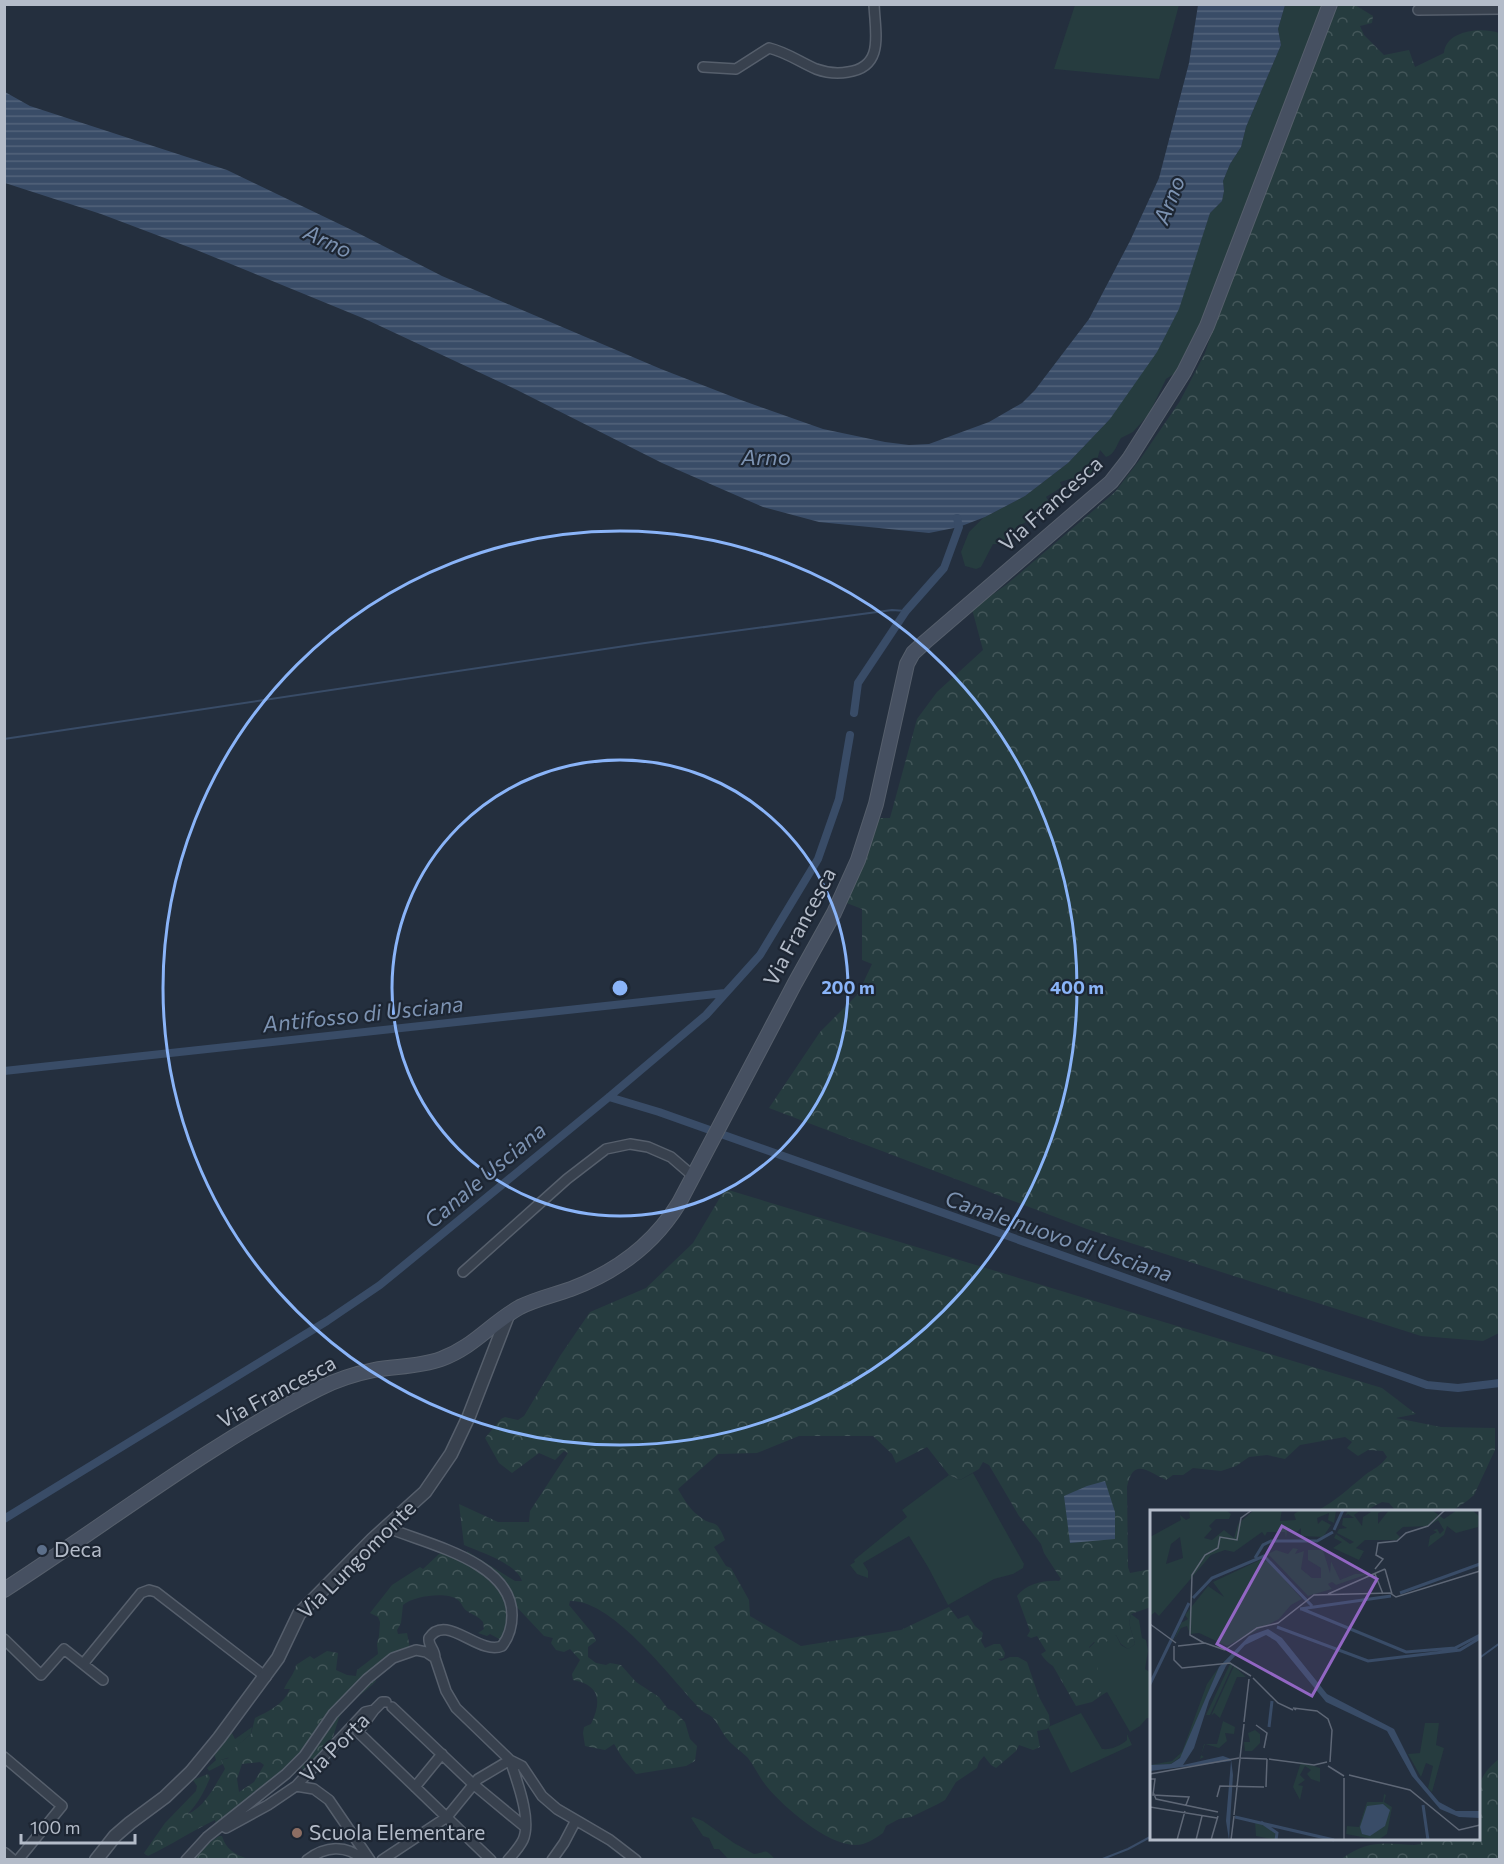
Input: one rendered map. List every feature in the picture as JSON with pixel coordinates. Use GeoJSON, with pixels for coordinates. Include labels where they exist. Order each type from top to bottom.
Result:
{"type":"FeatureCollection","features":[{"type":"Feature","properties":{"kind":"main road","name":"Via Francesca"},"geometry":{"type":"LineString","coordinates":[[4,1590],[233,1438],[316,1390],[358,1373],[438,1360],[465,1348],[508,1315],[530,1302],[585,1284],[629,1258],[649,1242],[667,1221],[834,913],[858,860],[876,804],[907,664],[913,653],[925,642],[1096,497],[1129,459],[1184,372],[1207,326],[1327,9]]}},
{"type":"Feature","properties":{"kind":"street"},"geometry":{"type":"LineString","coordinates":[[703,67],[736,69],[769,48],[826,72],[858,70],[870,63],[874,55],[874,4]]}},
{"type":"Feature","properties":{"kind":"street"},"geometry":{"type":"LineString","coordinates":[[1418,10],[1500,9]]}},
{"type":"Feature","properties":{"kind":"street"},"geometry":{"type":"LineString","coordinates":[[463,1272],[567,1179],[606,1149],[630,1144],[648,1147],[696,1171]]}},
{"type":"Feature","properties":{"kind":"street","name":"Via Lungomonte"},"geometry":{"type":"LineString","coordinates":[[96,1860],[122,1830],[165,1797],[191,1772],[266,1677],[278,1658],[299,1614],[386,1527],[425,1492],[451,1454],[469,1416],[508,1315]]}},
{"type":"Feature","properties":{"kind":"street"},"geometry":{"type":"LineString","coordinates":[[386,1527],[470,1560],[492,1576],[510,1599],[512,1622],[502,1646],[489,1647],[451,1631],[441,1630],[433,1633],[429,1638],[446,1691],[456,1708],[510,1760],[522,1766],[542,1796],[556,1809],[575,1822],[610,1840],[636,1860]]}},
{"type":"Feature","properties":{"kind":"street"},"geometry":{"type":"LineString","coordinates":[[83,1664],[141,1593],[149,1590],[156,1592],[266,1677]]}},
{"type":"Feature","properties":{"kind":"street"},"geometry":{"type":"LineString","coordinates":[[4,1639],[42,1675],[64,1649],[103,1680]]}},
{"type":"Feature","properties":{"kind":"street"},"geometry":{"type":"LineString","coordinates":[[186,1860],[207,1837],[286,1774],[304,1756],[333,1714],[376,1671],[393,1658],[410,1651],[420,1650],[435,1658]]}},
{"type":"Feature","properties":{"kind":"street","name":"Via Porta"},"geometry":{"type":"LineString","coordinates":[[415,1787],[358,1732],[374,1710],[382,1702],[389,1705],[442,1754]]}},
{"type":"Feature","properties":{"kind":"street","name":"Via Porta"},"geometry":{"type":"LineString","coordinates":[[207,1837],[237,1823],[296,1786],[312,1772],[347,1730],[368,1710],[374,1710]]}},
{"type":"Feature","properties":{"kind":"street"},"geometry":{"type":"LineString","coordinates":[[491,1860],[415,1787],[442,1754],[473,1784],[525,1827]]}},
{"type":"Feature","properties":{"kind":"street"},"geometry":{"type":"LineString","coordinates":[[4,1757],[62,1806],[18,1860]]}},
{"type":"Feature","properties":{"kind":"street"},"geometry":{"type":"LineString","coordinates":[[382,1860],[433,1828],[447,1817],[473,1784],[488,1772],[510,1760]]}},
{"type":"Feature","properties":{"kind":"street"},"geometry":{"type":"LineString","coordinates":[[508,1860],[524,1839],[525,1827],[523,1803],[510,1760]]}},
{"type":"Feature","properties":{"kind":"street"},"geometry":{"type":"LineString","coordinates":[[296,1786],[314,1789],[329,1800],[370,1860]]}},
{"type":"Feature","properties":{"kind":"street"},"geometry":{"type":"LineString","coordinates":[[552,1860],[575,1822]]}},
{"type":"Feature","properties":{"kind":"street"},"geometry":{"type":"LineString","coordinates":[[307,1860],[322,1851],[340,1848],[354,1852],[364,1860]]}},
{"type":"Feature","properties":{"kind":"street"},"geometry":{"type":"LineString","coordinates":[[4,1854],[11,1860]]}},
{"type":"Feature","properties":{"kind":"green space"},"geometry":{"type":"Polygon","coordinates":[[[1075,5],[1179,5],[1159,79],[1054,69],[1075,5]]]}},
{"type":"Feature","properties":{"kind":"green space"},"geometry":{"type":"Polygon","coordinates":[[[1285,5],[1323,5],[1192,347],[1174,374],[1166,379],[1149,414],[1133,432],[1121,438],[1111,454],[1106,457],[1100,450],[1093,470],[1085,481],[1078,482],[1070,479],[1060,482],[1062,487],[1046,497],[1050,503],[1042,508],[1040,514],[1017,527],[1001,544],[993,544],[981,567],[976,569],[965,566],[961,552],[969,532],[983,518],[1025,496],[1068,463],[1110,419],[1199,245],[1210,213],[1222,201],[1223,181],[1241,147],[1246,127],[1281,45],[1278,29],[1285,5]]]}},
{"type":"Feature","properties":{"kind":"green space"},"geometry":{"type":"Polygon","coordinates":[[[1339,5],[1355,5],[1373,16],[1372,23],[1360,26],[1364,35],[1384,55],[1409,50],[1415,67],[1444,53],[1446,45],[1458,35],[1484,30],[1499,33],[1499,1333],[1483,1341],[1421,1336],[1087,1229],[769,1108],[820,1032],[858,994],[872,964],[862,960],[862,909],[844,902],[877,818],[890,818],[917,719],[937,692],[983,650],[972,609],[1006,585],[1115,492],[1180,401],[1205,353],[1227,287],[1330,20],[1339,5]]]}},
{"type":"Feature","properties":{"kind":"green space"},"geometry":{"type":"Polygon","coordinates":[[[725,1189],[1382,1388],[1416,1414],[1396,1418],[1441,1427],[1495,1428],[1495,1450],[1474,1495],[1454,1510],[1395,1510],[1389,1503],[1382,1502],[1367,1510],[1318,1510],[1336,1499],[1387,1457],[1383,1451],[1368,1450],[1358,1456],[1347,1448],[1352,1442],[1345,1437],[1300,1445],[1285,1459],[1267,1455],[1249,1457],[1236,1466],[1221,1471],[1193,1468],[1183,1475],[1173,1475],[1166,1480],[1147,1470],[1137,1469],[1133,1472],[1127,1487],[1128,1567],[1130,1573],[1150,1569],[1150,1607],[1131,1614],[1129,1623],[1135,1644],[1128,1649],[1121,1644],[1116,1635],[1103,1644],[1094,1642],[1089,1647],[1097,1664],[1098,1673],[1095,1681],[1102,1695],[1092,1702],[1076,1706],[1053,1666],[1041,1654],[1046,1651],[1037,1636],[1031,1638],[1027,1636],[1030,1631],[1017,1596],[1030,1586],[1061,1579],[1044,1553],[1041,1544],[1019,1516],[989,1465],[983,1462],[979,1469],[960,1480],[949,1475],[927,1447],[896,1463],[892,1454],[873,1436],[799,1436],[757,1453],[718,1454],[678,1489],[692,1510],[704,1520],[716,1525],[722,1532],[725,1540],[714,1547],[726,1566],[731,1568],[749,1600],[750,1616],[801,1646],[901,1630],[949,1607],[958,1619],[968,1615],[983,1633],[981,1641],[985,1648],[1000,1644],[1005,1653],[1004,1658],[998,1659],[1001,1661],[1010,1657],[1018,1657],[1027,1662],[1039,1697],[1049,1715],[1050,1725],[1047,1729],[1037,1731],[1040,1747],[1033,1750],[1019,1745],[1016,1751],[996,1768],[984,1756],[977,1768],[956,1782],[945,1800],[911,1817],[899,1819],[886,1826],[883,1833],[866,1843],[851,1845],[825,1835],[811,1826],[776,1796],[748,1758],[728,1740],[712,1717],[701,1710],[659,1662],[623,1627],[605,1613],[587,1604],[570,1601],[569,1605],[593,1634],[596,1641],[588,1647],[588,1657],[596,1663],[621,1665],[636,1682],[659,1697],[668,1709],[674,1711],[685,1722],[690,1739],[697,1746],[695,1761],[686,1766],[636,1774],[614,1744],[605,1750],[585,1746],[584,1727],[591,1724],[597,1701],[596,1695],[589,1686],[573,1680],[572,1674],[580,1660],[570,1649],[564,1652],[556,1650],[551,1643],[553,1638],[544,1636],[467,1554],[467,1551],[515,1581],[522,1581],[513,1569],[464,1545],[459,1504],[498,1522],[529,1522],[530,1511],[568,1453],[564,1451],[555,1460],[539,1453],[512,1473],[499,1463],[485,1438],[501,1419],[505,1417],[518,1420],[524,1416],[590,1312],[646,1288],[693,1243],[725,1189]]]}},
{"type":"Feature","properties":{"kind":"green space"},"geometry":{"type":"Polygon","coordinates":[[[973,1473],[1024,1564],[1023,1568],[1013,1574],[994,1579],[948,1605],[909,1536],[863,1563],[868,1571],[868,1578],[857,1574],[850,1565],[907,1517],[902,1510],[949,1475],[960,1480],[973,1473]]]}},
{"type":"Feature","properties":{"kind":"green space"},"geometry":{"type":"Polygon","coordinates":[[[448,1553],[461,1560],[486,1577],[496,1587],[507,1610],[501,1640],[490,1634],[487,1636],[478,1633],[484,1629],[483,1622],[453,1597],[438,1595],[408,1602],[403,1605],[401,1623],[397,1630],[398,1634],[407,1633],[410,1648],[370,1673],[376,1681],[342,1713],[328,1748],[305,1773],[300,1765],[216,1825],[215,1820],[148,1856],[144,1853],[165,1823],[196,1791],[197,1786],[193,1780],[208,1774],[210,1778],[205,1788],[188,1814],[205,1800],[225,1769],[221,1760],[229,1758],[225,1756],[251,1734],[255,1718],[266,1713],[284,1699],[290,1689],[284,1689],[296,1665],[310,1656],[314,1659],[327,1651],[338,1653],[336,1670],[356,1676],[357,1670],[378,1654],[380,1622],[378,1617],[370,1613],[392,1585],[420,1567],[423,1569],[439,1554],[448,1553]],[[260,1762],[242,1764],[237,1779],[239,1792],[254,1782],[264,1765],[260,1762]]]}},
{"type":"Feature","properties":{"kind":"green space"},"geometry":{"type":"Polygon","coordinates":[[[1131,1614],[1139,1620],[1142,1638],[1146,1640],[1148,1651],[1145,1669],[1150,1672],[1150,1718],[1130,1732],[1107,1692],[1102,1695],[1094,1681],[1089,1648],[1095,1642],[1116,1635],[1121,1645],[1128,1649],[1135,1644],[1129,1623],[1131,1614]]]}},
{"type":"Feature","properties":{"kind":"green space"},"geometry":{"type":"Polygon","coordinates":[[[1081,1713],[1102,1749],[1121,1744],[1127,1740],[1127,1734],[1132,1745],[1071,1773],[1048,1727],[1081,1713]]]}},
{"type":"Feature","properties":{"kind":"green space"},"geometry":{"type":"Polygon","coordinates":[[[252,1727],[251,1734],[226,1756],[230,1757],[221,1760],[223,1764],[209,1771],[207,1768],[216,1760],[213,1751],[230,1729],[235,1739],[252,1727]]]}},
{"type":"Feature","properties":{"kind":"green space"},"geometry":{"type":"Polygon","coordinates":[[[1499,1759],[1499,1859],[1341,1859],[1376,1844],[1414,1845],[1420,1844],[1422,1840],[1480,1840],[1480,1785],[1490,1767],[1499,1759]]]}},
{"type":"Feature","properties":{"kind":"green space"},"geometry":{"type":"Polygon","coordinates":[[[693,1817],[754,1854],[765,1852],[775,1859],[728,1859],[719,1849],[714,1849],[709,1838],[703,1836],[691,1818],[693,1817]]]}},
{"type":"Feature","properties":{"kind":"green space"},"geometry":{"type":"Polygon","coordinates":[[[219,1836],[222,1836],[231,1850],[248,1859],[193,1859],[219,1836]]]}},
{"type":"Feature","properties":{"kind":"water","name":"Arno"},"geometry":{"type":"Polygon","coordinates":[[[1198,5],[1285,5],[1278,29],[1281,45],[1246,127],[1241,147],[1223,181],[1222,201],[1210,213],[1179,309],[1157,352],[1110,419],[1068,463],[1025,496],[985,517],[959,527],[929,533],[819,522],[763,507],[662,463],[517,390],[365,319],[199,251],[101,214],[5,183],[5,92],[30,106],[227,170],[442,276],[661,369],[741,400],[823,429],[885,442],[909,445],[929,444],[989,422],[1022,403],[1035,390],[1089,319],[1130,241],[1159,178],[1189,63],[1198,5]]]}},
{"type":"Feature","properties":{"kind":"water"},"geometry":{"type":"Polygon","coordinates":[[[1105,1481],[1115,1512],[1115,1539],[1070,1543],[1064,1496],[1105,1481]]]}},
{"type":"Feature","properties":{"kind":"waterway","name":"Canale Usciana"},"geometry":{"type":"LineString","coordinates":[[854,713],[858,683],[906,611],[944,568],[959,527],[957,518]]}},
{"type":"Feature","properties":{"kind":"waterway"},"geometry":{"type":"LineString","coordinates":[[4,739],[645,643],[892,610],[906,611]]}},
{"type":"Feature","properties":{"kind":"waterway","name":"Canale Usciana"},"geometry":{"type":"LineString","coordinates":[[4,1519],[327,1321],[380,1285],[706,1015],[760,955],[818,859],[839,799],[850,735]]}},
{"type":"Feature","properties":{"kind":"waterway","name":"Antifosso di Usciana"},"geometry":{"type":"LineString","coordinates":[[4,1071],[725,993]]}},
{"type":"Feature","properties":{"kind":"waterway","name":"Canale nuovo di Usciana"},"geometry":{"type":"LineString","coordinates":[[609,1097],[659,1112],[1427,1385],[1458,1388],[1500,1383]]}},
{"type":"Feature","properties":{"kind":"waterway"},"geometry":{"type":"LineString","coordinates":[[1480,1658],[1500,1643]]}},
{"type":"Feature","properties":{"kind":"waterway"},"geometry":{"type":"LineString","coordinates":[[1100,1860],[1150,1837]]}},
{"type":"Feature","properties":{"kind":"place","name":"Deca"},"geometry":{"type":"Point","coordinates":[42,1550]}},
{"type":"Feature","properties":{"kind":"place","name":"Scuola Elementare"},"geometry":{"type":"Point","coordinates":[297,1833]}}]}
